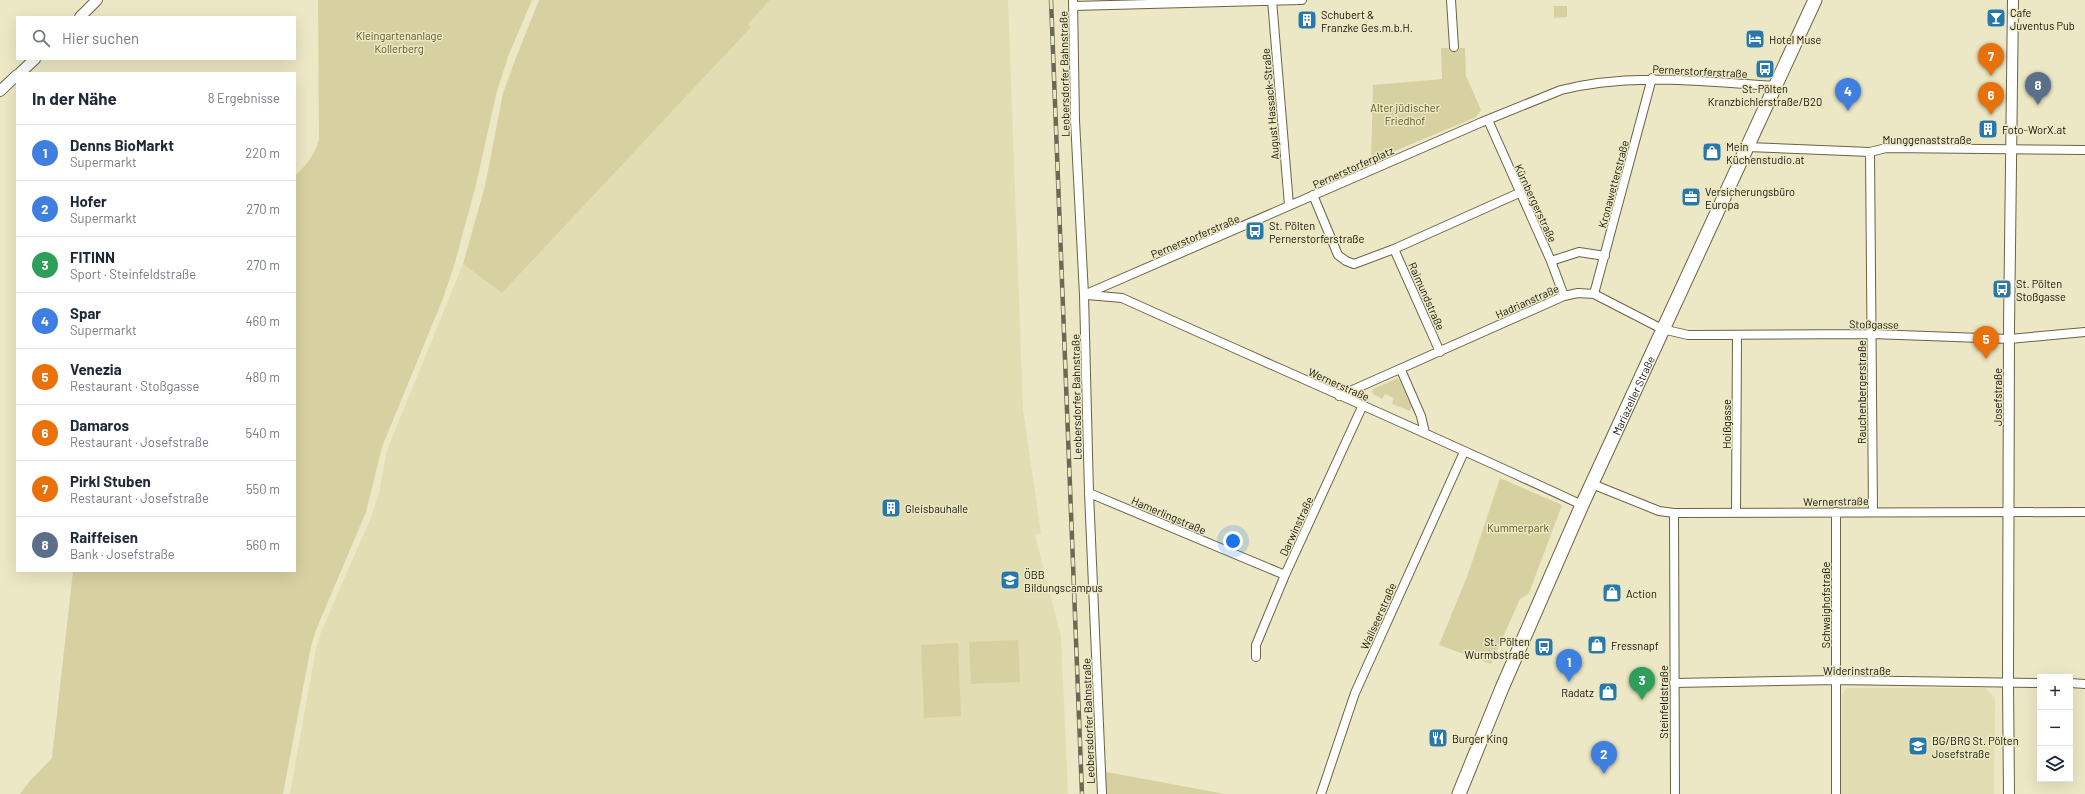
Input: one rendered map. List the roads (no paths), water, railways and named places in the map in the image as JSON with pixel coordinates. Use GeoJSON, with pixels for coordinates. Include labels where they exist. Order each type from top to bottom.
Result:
{"type":"FeatureCollection","features":[{"type":"Feature","properties":{"kind":"main road","name":"Mariazeller Straße"},"geometry":{"type":"LineString","coordinates":[[1459,794],[1502,688],[1582,505],[1815,0]]}},
{"type":"Feature","properties":{"kind":"street"},"geometry":{"type":"LineString","coordinates":[[81,16],[97,0]]}},
{"type":"Feature","properties":{"kind":"street","name":"August Hassack-Straße"},"geometry":{"type":"LineString","coordinates":[[1272,0],[1289,205]]}},
{"type":"Feature","properties":{"kind":"street"},"geometry":{"type":"LineString","coordinates":[[1073,3],[1302,0]]}},
{"type":"Feature","properties":{"kind":"street"},"geometry":{"type":"LineString","coordinates":[[1451,0],[1454,47]]}},
{"type":"Feature","properties":{"kind":"street","name":"Josefstraße"},"geometry":{"type":"LineString","coordinates":[[2010,794],[2008,682],[2010,513],[2009,339],[2013,0]]}},
{"type":"Feature","properties":{"kind":"street","name":"Leobersdorfer Bahnstraße"},"geometry":{"type":"LineString","coordinates":[[1073,3],[1075,120],[1084,295],[1089,494],[1102,794]]}},
{"type":"Feature","properties":{"kind":"street"},"geometry":{"type":"LineString","coordinates":[[21,72],[34,60]]}},
{"type":"Feature","properties":{"kind":"street"},"geometry":{"type":"LineString","coordinates":[[0,91],[16,77]]}},
{"type":"Feature","properties":{"kind":"street","name":"Pernerstorferstraße"},"geometry":{"type":"LineString","coordinates":[[1488,120],[1561,90],[1575,86],[1652,78],[1775,86]]}},
{"type":"Feature","properties":{"kind":"street","name":"Kronawetterstraße"},"geometry":{"type":"LineString","coordinates":[[1594,294],[1652,78]]}},
{"type":"Feature","properties":{"kind":"street","name":"Kürnbergerstraße"},"geometry":{"type":"LineString","coordinates":[[1488,120],[1519,193],[1551,260],[1564,296]]}},
{"type":"Feature","properties":{"kind":"street","name":"Pernerstorferplatz"},"geometry":{"type":"LineString","coordinates":[[1488,120],[1313,195],[1338,255],[1346,261],[1354,264],[1394,249],[1519,193]]}},
{"type":"Feature","properties":{"kind":"street","name":"Munggenaststraße"},"geometry":{"type":"LineString","coordinates":[[1746,147],[1870,152],[1886,148],[2085,150]]}},
{"type":"Feature","properties":{"kind":"street","name":"Rauchenbergerstraße"},"geometry":{"type":"LineString","coordinates":[[1870,152],[1873,512]]}},
{"type":"Feature","properties":{"kind":"street","name":"Pernerstorferstraße"},"geometry":{"type":"LineString","coordinates":[[1084,295],[1251,224],[1313,195]]}},
{"type":"Feature","properties":{"kind":"street","name":"Raimundstraße"},"geometry":{"type":"LineString","coordinates":[[1394,249],[1440,352]]}},
{"type":"Feature","properties":{"kind":"street"},"geometry":{"type":"LineString","coordinates":[[1551,260],[1579,252],[1604,256]]}},
{"type":"Feature","properties":{"kind":"street","name":"Hadrianstraße"},"geometry":{"type":"LineString","coordinates":[[1339,396],[1401,370],[1564,296],[1578,293],[1594,294],[1662,329]]}},
{"type":"Feature","properties":{"kind":"street","name":"Wernerstraße"},"geometry":{"type":"LineString","coordinates":[[1084,295],[1122,298],[1362,407],[1425,433],[1582,505]]}},
{"type":"Feature","properties":{"kind":"street","name":"Stoßgasse"},"geometry":{"type":"LineString","coordinates":[[1662,329],[1688,335],[1737,336],[1872,334],[2009,339],[2085,332]]}},
{"type":"Feature","properties":{"kind":"street","name":"Hoißgasse"},"geometry":{"type":"LineString","coordinates":[[1736,512],[1737,336]]}},
{"type":"Feature","properties":{"kind":"street"},"geometry":{"type":"LineString","coordinates":[[1401,370],[1421,416],[1425,433]]}},
{"type":"Feature","properties":{"kind":"street","name":"Darwinstraße"},"geometry":{"type":"LineString","coordinates":[[1256,657],[1256,645],[1285,575],[1362,407]]}},
{"type":"Feature","properties":{"kind":"street","name":"Wallseerstraße"},"geometry":{"type":"LineString","coordinates":[[1321,794],[1355,693],[1464,452]]}},
{"type":"Feature","properties":{"kind":"street","name":"Wernerstraße"},"geometry":{"type":"LineString","coordinates":[[1592,484],[1660,511],[1674,513],[2085,512]]}},
{"type":"Feature","properties":{"kind":"street","name":"Hamerlingstraße"},"geometry":{"type":"LineString","coordinates":[[1089,494],[1285,575]]}},
{"type":"Feature","properties":{"kind":"street","name":"Schwaighofstraße"},"geometry":{"type":"LineString","coordinates":[[1836,512],[1836,794]]}},
{"type":"Feature","properties":{"kind":"street","name":"Steinfeldstraße"},"geometry":{"type":"LineString","coordinates":[[1674,513],[1675,794]]}},
{"type":"Feature","properties":{"kind":"street","name":"Widerinstraße"},"geometry":{"type":"LineString","coordinates":[[1674,683],[1836,680],[2037,683]]}},
{"type":"Feature","properties":{"kind":"street"},"geometry":{"type":"LineString","coordinates":[[2073,684],[2085,684]]}},
{"type":"Feature","properties":{"kind":"railway"},"geometry":{"type":"LineString","coordinates":[[1051,0],[1082,794]]}},
{"type":"Feature","properties":{"kind":"place","name":"Cafe Juventus Pub"},"geometry":{"type":"Point","coordinates":[1996,18]}},
{"type":"Feature","properties":{"kind":"place","name":"Schubert & Franzke Ges.m.b.H."},"geometry":{"type":"Point","coordinates":[1307,20]}},
{"type":"Feature","properties":{"kind":"place","name":"Hotel Muse"},"geometry":{"type":"Point","coordinates":[1755,39]}},
{"type":"Feature","properties":{"kind":"place","name":"St. Pölten Kranzbichlerstraße/B20"},"geometry":{"type":"Point","coordinates":[1765,69]}},
{"type":"Feature","properties":{"kind":"place","name":"Pirkl Stuben"},"geometry":{"type":"Point","coordinates":[1991,76]}},
{"type":"Feature","properties":{"kind":"place","name":"Raiffeisen"},"geometry":{"type":"Point","coordinates":[2038,105]}},
{"type":"Feature","properties":{"kind":"place","name":"Spar"},"geometry":{"type":"Point","coordinates":[1848,111]}},
{"type":"Feature","properties":{"kind":"place","name":"Damaros"},"geometry":{"type":"Point","coordinates":[1991,115]}},
{"type":"Feature","properties":{"kind":"place","name":"Foto-WorX.at"},"geometry":{"type":"Point","coordinates":[1988,129]}},
{"type":"Feature","properties":{"kind":"place","name":"Mein Küchenstudio.at"},"geometry":{"type":"Point","coordinates":[1712,152]}},
{"type":"Feature","properties":{"kind":"place","name":"Versicherungsbüro Europa"},"geometry":{"type":"Point","coordinates":[1691,197]}},
{"type":"Feature","properties":{"kind":"place","name":"St. Pölten Pernerstorferstraße"},"geometry":{"type":"Point","coordinates":[1255,231]}},
{"type":"Feature","properties":{"kind":"place","name":"St. Pölten Stoßgasse"},"geometry":{"type":"Point","coordinates":[2002,289]}},
{"type":"Feature","properties":{"kind":"place","name":"Venezia"},"geometry":{"type":"Point","coordinates":[1986,359]}},
{"type":"Feature","properties":{"kind":"place","name":"Gleisbauhalle"},"geometry":{"type":"Point","coordinates":[891,508]}},
{"type":"Feature","properties":{"kind":"place","name":"ÖBB Bildungscampus"},"geometry":{"type":"Point","coordinates":[1010,580]}},
{"type":"Feature","properties":{"kind":"place","name":"Action"},"geometry":{"type":"Point","coordinates":[1612,593]}},
{"type":"Feature","properties":{"kind":"place","name":"Fressnapf"},"geometry":{"type":"Point","coordinates":[1597,645]}},
{"type":"Feature","properties":{"kind":"place","name":"St. Pölten Wurmbstraße"},"geometry":{"type":"Point","coordinates":[1544,647]}},
{"type":"Feature","properties":{"kind":"place","name":"Denns BioMarkt"},"geometry":{"type":"Point","coordinates":[1569,682]}},
{"type":"Feature","properties":{"kind":"place","name":"Radatz"},"geometry":{"type":"Point","coordinates":[1608,692]}},
{"type":"Feature","properties":{"kind":"place","name":"FITINN"},"geometry":{"type":"Point","coordinates":[1642,700]}},
{"type":"Feature","properties":{"kind":"place","name":"Burger King"},"geometry":{"type":"Point","coordinates":[1438,738]}},
{"type":"Feature","properties":{"kind":"place","name":"BG/BRG St. Pölten Josefstraße"},"geometry":{"type":"Point","coordinates":[1918,746]}},
{"type":"Feature","properties":{"kind":"place","name":"Hofer"},"geometry":{"type":"Point","coordinates":[1604,774]}},
{"type":"Feature","properties":{"kind":"park label","name":"Kleingartenanlage Kollerberg"},"geometry":{"type":"Point","coordinates":[399,41]}},
{"type":"Feature","properties":{"kind":"park label","name":"Alter jüdischer Friedhof"},"geometry":{"type":"Point","coordinates":[1405,113]}},
{"type":"Feature","properties":{"kind":"park label","name":"Kummerpark"},"geometry":{"type":"Point","coordinates":[1518,527]}}]}
